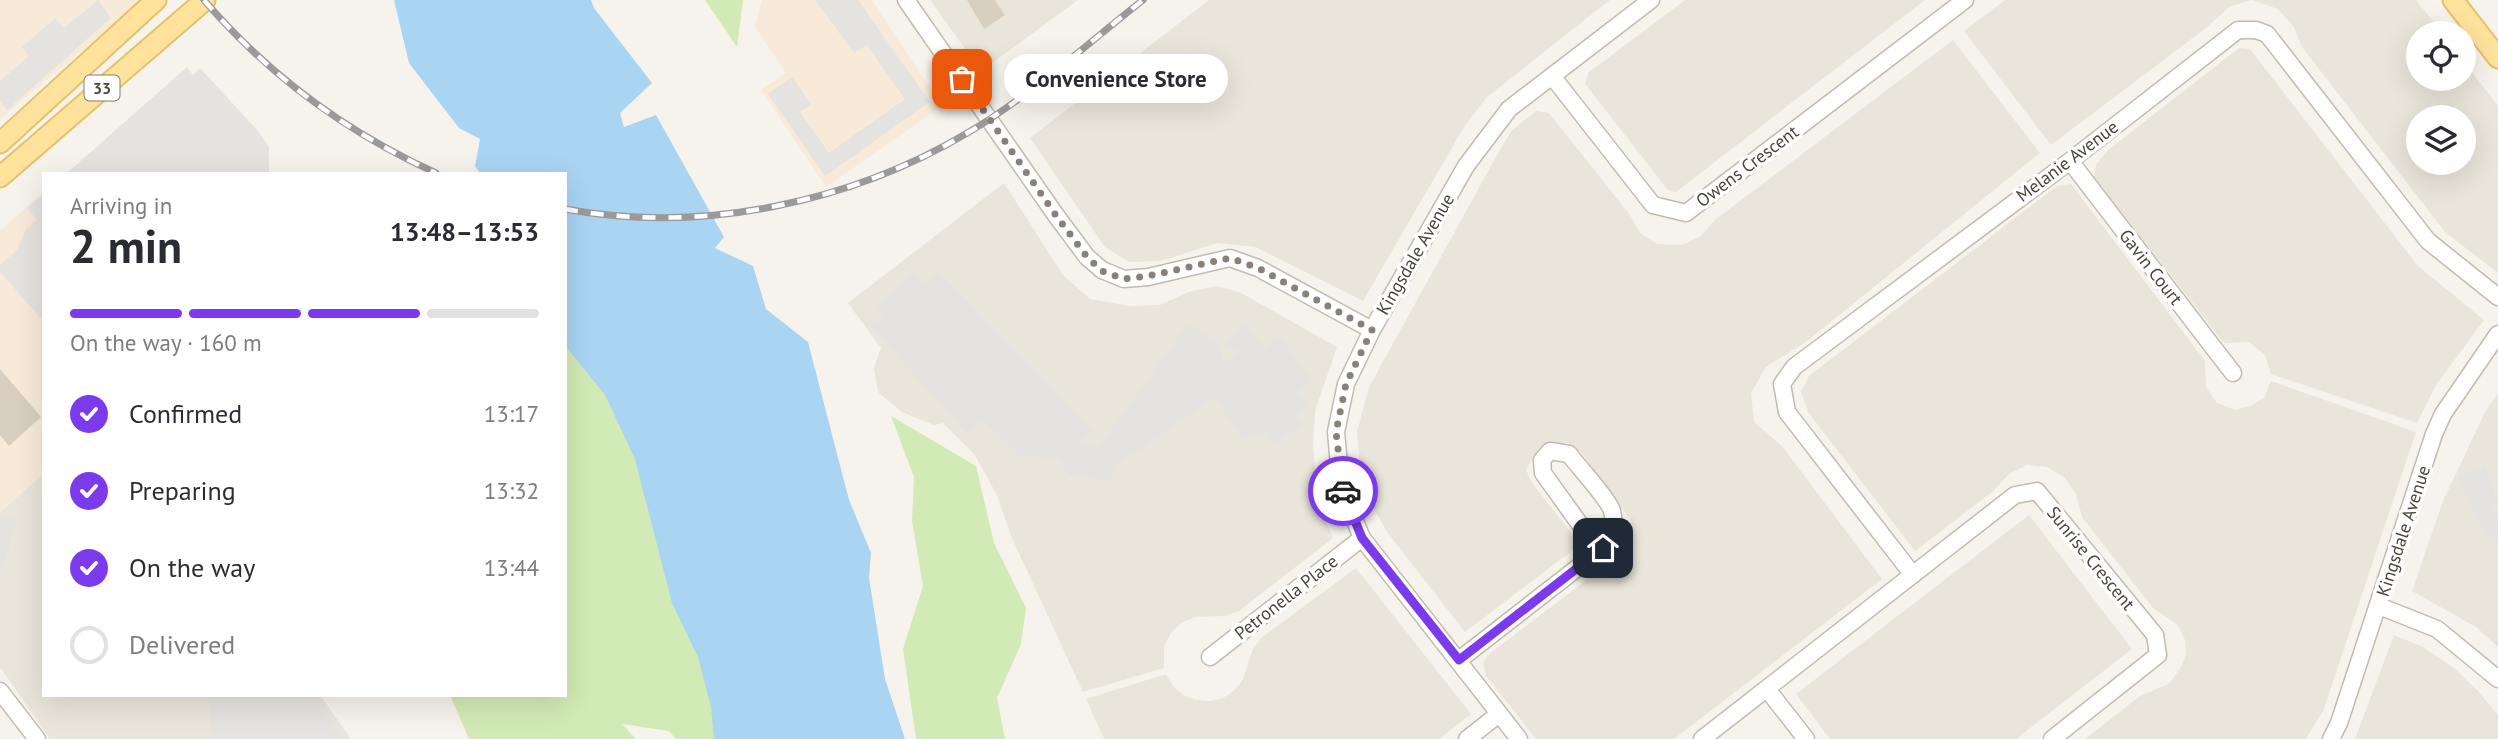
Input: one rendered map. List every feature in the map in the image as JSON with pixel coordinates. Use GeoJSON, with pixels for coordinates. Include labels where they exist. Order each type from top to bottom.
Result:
{"type":"FeatureCollection","features":[{"type":"Feature","properties":{"kind":"main road","name":"33"},"geometry":{"type":"LineString","coordinates":[[4,139],[156,0]]}},
{"type":"Feature","properties":{"kind":"main road","name":"33"},"geometry":{"type":"LineString","coordinates":[[0,177],[205,0]]}},
{"type":"Feature","properties":{"kind":"main road"},"geometry":{"type":"LineString","coordinates":[[2453,0],[2498,58]]}},
{"type":"Feature","properties":{"kind":"main road"},"geometry":{"type":"LineString","coordinates":[[4,139],[25,154]]}},
{"type":"Feature","properties":{"kind":"street"},"geometry":{"type":"LineString","coordinates":[[906,0],[1055,214],[1087,257],[1102,271],[1124,279],[1230,258],[1258,268],[1372,330]]}},
{"type":"Feature","properties":{"kind":"street","name":"Kingsdale Avenue"},"geometry":{"type":"LineString","coordinates":[[1519,739],[1362,538],[1341,487],[1336,432],[1346,384],[1372,330],[1466,166],[1509,109],[1651,0]]}},
{"type":"Feature","properties":{"kind":"street","name":"Owens Crescent"},"geometry":{"type":"LineString","coordinates":[[1552,76],[1653,205],[1686,213],[1965,0]]}},
{"type":"Feature","properties":{"kind":"street","name":"Melanie Avenue"},"geometry":{"type":"LineString","coordinates":[[1913,575],[1787,412],[1782,384],[1794,367],[2070,161],[2238,30],[2256,30],[2267,34],[2428,242],[2498,297]]}},
{"type":"Feature","properties":{"kind":"street","name":"Gavin Court"},"geometry":{"type":"LineString","coordinates":[[2070,161],[2233,373]]}},
{"type":"Feature","properties":{"kind":"street","name":"Kingsdale Avenue"},"geometry":{"type":"LineString","coordinates":[[2331,739],[2379,606],[2434,434],[2443,414],[2498,334]]}},
{"type":"Feature","properties":{"kind":"street"},"geometry":{"type":"LineString","coordinates":[[1459,660],[1599,551],[1612,536],[1612,510],[1569,454],[1550,451],[1542,460],[1542,473],[1599,551]]}},
{"type":"Feature","properties":{"kind":"street","name":"Sunrise Crescent"},"geometry":{"type":"LineString","coordinates":[[1702,739],[2015,495],[2037,491],[2155,635],[2158,655],[2052,739]]}},
{"type":"Feature","properties":{"kind":"street","name":"Petronella Place"},"geometry":{"type":"LineString","coordinates":[[1210,657],[1362,538]]}},
{"type":"Feature","properties":{"kind":"street"},"geometry":{"type":"LineString","coordinates":[[2379,606],[2438,629],[2498,679]]}},
{"type":"Feature","properties":{"kind":"street"},"geometry":{"type":"LineString","coordinates":[[1768,689],[1806,739]]}},
{"type":"Feature","properties":{"kind":"street"},"geometry":{"type":"LineString","coordinates":[[0,691],[37,739]]}},
{"type":"Feature","properties":{"kind":"street"},"geometry":{"type":"LineString","coordinates":[[1467,739],[1499,714]]}},
{"type":"Feature","properties":{"kind":"shaded area"},"geometry":{"type":"Polygon","coordinates":[[[0,0],[142,0],[142,1],[0,119],[0,0]]]}},
{"type":"Feature","properties":{"kind":"shaded area"},"geometry":{"type":"Polygon","coordinates":[[[98,0],[111,18],[7,110],[0,101],[0,81],[29,56],[22,47],[55,18],[64,28],[98,0]]]}},
{"type":"Feature","properties":{"kind":"shaded area"},"geometry":{"type":"Polygon","coordinates":[[[762,0],[872,0],[942,106],[826,187],[761,90],[786,73],[755,27],[762,0]]]}},
{"type":"Feature","properties":{"kind":"shaded area"},"geometry":{"type":"Polygon","coordinates":[[[815,0],[858,0],[930,102],[825,176],[768,94],[792,77],[811,104],[800,112],[829,153],[905,99],[867,45],[854,53],[815,0]]]}},
{"type":"Feature","properties":{"kind":"shaded area"},"geometry":{"type":"Polygon","coordinates":[[[930,0],[1078,0],[981,71],[930,0]]]}},
{"type":"Feature","properties":{"kind":"shaded area"},"geometry":{"type":"Polygon","coordinates":[[[1209,0],[1610,0],[1487,97],[1464,127],[1363,301],[1255,247],[1217,243],[1161,261],[1129,262],[1105,247],[1030,138],[1209,0]]]}},
{"type":"Feature","properties":{"kind":"shaded area"},"geometry":{"type":"Polygon","coordinates":[[[1685,0],[1925,0],[1676,192],[1668,190],[1585,84],[1588,73],[1685,0]]]}},
{"type":"Feature","properties":{"kind":"shaded area"},"geometry":{"type":"Polygon","coordinates":[[[2005,0],[2251,0],[2229,7],[2206,28],[2051,145],[1964,31],[2005,0]]]}},
{"type":"Feature","properties":{"kind":"shaded area"},"geometry":{"type":"Polygon","coordinates":[[[2252,0],[2416,0],[2433,21],[2406,21],[2406,91],[2476,91],[2476,78],[2498,106],[2498,273],[2445,232],[2302,47],[2294,27],[2278,9],[2252,0]]]}},
{"type":"Feature","properties":{"kind":"shaded area"},"geometry":{"type":"Polygon","coordinates":[[[1953,40],[2040,153],[1807,341],[1766,367],[1751,393],[1754,422],[1782,446],[1882,579],[1674,739],[1536,739],[1486,676],[1483,662],[1489,654],[1617,557],[1630,539],[1631,521],[1582,453],[1568,443],[1551,445],[1534,455],[1526,470],[1532,483],[1573,535],[1573,550],[1465,632],[1387,532],[1370,502],[1360,469],[1357,432],[1369,387],[1501,148],[1512,130],[1536,111],[1549,113],[1630,215],[1640,233],[1657,244],[1682,245],[1701,236],[1716,219],[1953,40]]]}},
{"type":"Feature","properties":{"kind":"shaded area"},"geometry":{"type":"Polygon","coordinates":[[[2239,48],[2250,49],[2418,266],[2484,320],[2436,385],[2417,423],[2271,374],[2265,355],[2249,342],[2224,343],[2094,177],[2096,165],[2107,151],[2239,48]]]}},
{"type":"Feature","properties":{"kind":"shaded area"},"geometry":{"type":"Polygon","coordinates":[[[187,67],[193,75],[200,68],[258,131],[269,147],[269,172],[68,172],[187,67]]]}},
{"type":"Feature","properties":{"kind":"shaded area"},"geometry":{"type":"Polygon","coordinates":[[[1004,183],[1063,275],[1090,299],[1129,306],[1160,305],[1191,291],[1218,286],[1241,293],[1337,347],[1315,411],[1313,446],[1319,504],[1333,538],[1239,611],[1225,616],[1195,617],[1181,623],[1164,646],[1164,668],[1083,692],[1011,536],[997,495],[974,454],[943,423],[934,425],[902,412],[878,392],[874,367],[881,348],[848,303],[1004,183]]]}},
{"type":"Feature","properties":{"kind":"shaded area"},"geometry":{"type":"Polygon","coordinates":[[[2071,184],[2205,361],[2206,387],[2217,403],[2235,410],[2250,406],[2264,398],[2271,381],[2416,432],[2324,709],[2306,739],[2085,739],[2140,696],[2169,684],[2186,655],[2185,640],[2178,625],[2153,608],[2082,517],[2076,494],[2064,477],[2047,467],[2027,465],[2009,474],[1992,492],[1915,551],[1808,412],[1801,392],[1809,376],[2057,186],[2071,184]]]}},
{"type":"Feature","properties":{"kind":"shaded area"},"geometry":{"type":"Polygon","coordinates":[[[42,193],[42,475],[0,512],[0,231],[42,193]]]}},
{"type":"Feature","properties":{"kind":"shaded area"},"geometry":{"type":"Polygon","coordinates":[[[42,196],[42,320],[0,272],[0,265],[17,250],[26,229],[37,220],[27,208],[42,196]]]}},
{"type":"Feature","properties":{"kind":"shaded area"},"geometry":{"type":"Polygon","coordinates":[[[937,270],[1093,430],[1081,442],[1099,447],[1188,324],[1216,341],[1225,363],[1238,352],[1224,344],[1246,323],[1264,349],[1278,335],[1312,380],[1297,393],[1310,406],[1295,417],[1303,426],[1272,445],[1264,432],[1244,440],[1214,398],[1116,466],[1110,481],[1068,475],[1059,458],[1020,456],[983,420],[968,435],[870,326],[884,315],[876,306],[914,271],[927,284],[937,270]]]}},
{"type":"Feature","properties":{"kind":"shaded area"},"geometry":{"type":"Polygon","coordinates":[[[2498,393],[2498,647],[2476,627],[2412,591],[2443,501],[2486,410],[2498,393]]]}},
{"type":"Feature","properties":{"kind":"shaded area"},"geometry":{"type":"Polygon","coordinates":[[[2485,465],[2498,502],[2489,508],[2498,517],[2498,540],[2489,535],[2475,517],[2457,476],[2485,465]]]}},
{"type":"Feature","properties":{"kind":"shaded area"},"geometry":{"type":"Polygon","coordinates":[[[42,475],[42,697],[321,697],[351,739],[50,739],[0,667],[0,512],[42,475]]]}},
{"type":"Feature","properties":{"kind":"shaded area"},"geometry":{"type":"Polygon","coordinates":[[[0,514],[17,519],[2,572],[0,571],[0,514]]]}},
{"type":"Feature","properties":{"kind":"shaded area"},"geometry":{"type":"Polygon","coordinates":[[[2029,515],[2132,649],[2016,739],[1830,739],[1796,694],[2029,515]]]}},
{"type":"Feature","properties":{"kind":"shaded area"},"geometry":{"type":"Polygon","coordinates":[[[1356,568],[1471,714],[1439,739],[1104,739],[1086,699],[1166,674],[1173,686],[1183,695],[1196,700],[1223,698],[1235,690],[1243,679],[1252,651],[1261,638],[1356,568]]]}},
{"type":"Feature","properties":{"kind":"shaded area"},"geometry":{"type":"Polygon","coordinates":[[[2394,635],[2423,647],[2455,669],[2477,690],[2498,715],[2498,739],[2355,739],[2394,635]]]}},
{"type":"Feature","properties":{"kind":"shaded area"},"geometry":{"type":"Polygon","coordinates":[[[209,697],[312,697],[342,739],[212,739],[209,697]]]}},
{"type":"Feature","properties":{"kind":"green space"},"geometry":{"type":"Polygon","coordinates":[[[705,0],[743,0],[737,47],[705,0]]]}},
{"type":"Feature","properties":{"kind":"green space"},"geometry":{"type":"Polygon","coordinates":[[[567,236],[736,739],[676,739],[669,731],[622,724],[636,739],[469,739],[451,697],[567,697],[567,236]]]}},
{"type":"Feature","properties":{"kind":"green space"},"geometry":{"type":"Polygon","coordinates":[[[891,416],[976,466],[994,543],[1026,608],[1021,644],[997,698],[1005,739],[916,739],[903,649],[923,586],[912,521],[914,477],[891,416]]]}},
{"type":"Feature","properties":{"kind":"water"},"geometry":{"type":"Polygon","coordinates":[[[394,0],[591,0],[594,8],[652,83],[620,113],[624,127],[656,115],[724,237],[715,248],[753,266],[766,309],[808,342],[849,500],[871,553],[869,578],[885,679],[905,739],[714,739],[711,707],[698,657],[672,603],[635,459],[605,395],[567,348],[567,172],[479,172],[475,166],[480,139],[459,128],[409,63],[394,0]]]}},
{"type":"Feature","properties":{"kind":"building"},"geometry":{"type":"Polygon","coordinates":[[[967,0],[995,0],[1005,15],[984,29],[967,0]]]}},
{"type":"Feature","properties":{"kind":"building"},"geometry":{"type":"Polygon","coordinates":[[[0,369],[41,417],[9,446],[0,435],[0,369]]]}},
{"type":"Feature","properties":{"kind":"railway"},"geometry":{"type":"LineString","coordinates":[[204,0],[255,53],[311,100],[371,139],[434,172]]}},
{"type":"Feature","properties":{"kind":"railway"},"geometry":{"type":"LineString","coordinates":[[567,209],[617,216],[669,218],[722,214],[774,206],[875,178],[923,157],[992,118],[1143,0]]}},
{"type":"Feature","properties":{"kind":"way so far"},"geometry":{"type":"LineString","coordinates":[[962,79],[1055,214],[1087,257],[1102,271],[1124,279],[1230,258],[1258,268],[1372,330],[1346,384],[1336,432],[1343,491]]}},
{"type":"Feature","properties":{"kind":"place","name":"Convenience Store"},"geometry":{"type":"Point","coordinates":[962,79]}},
{"type":"Feature","properties":{"kind":"route"},"geometry":{"type":"LineString","coordinates":[[1343,491],[1362,538],[1459,660],[1603,548]]}}]}
